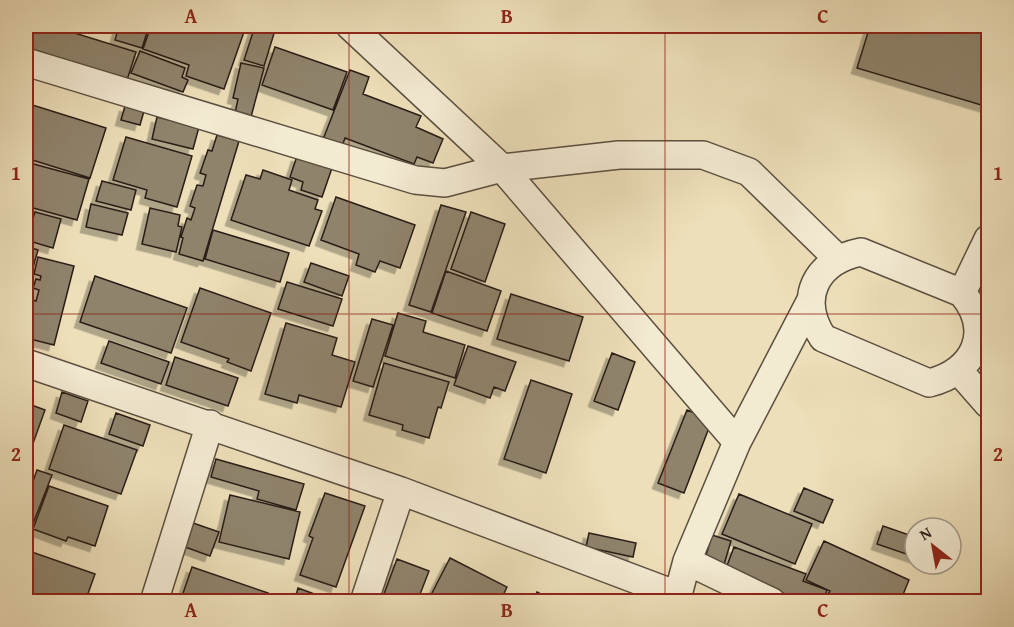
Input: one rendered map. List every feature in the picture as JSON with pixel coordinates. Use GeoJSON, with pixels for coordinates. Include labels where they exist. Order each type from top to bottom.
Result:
{"type":"FeatureCollection","features":[{"type":"Feature","properties":{"kind":"street"},"geometry":{"type":"LineString","coordinates":[[350,26],[502,168],[737,442]]}},
{"type":"Feature","properties":{"kind":"street"},"geometry":{"type":"LineString","coordinates":[[26,62],[415,180],[445,183],[502,168],[619,155],[703,155],[749,172],[838,259]]}},
{"type":"Feature","properties":{"kind":"street"},"geometry":{"type":"LineString","coordinates":[[811,300],[814,320],[823,338],[928,383],[945,379],[959,371],[976,344],[978,330],[976,316],[966,298],[988,239]]}},
{"type":"Feature","properties":{"kind":"street"},"geometry":{"type":"LineString","coordinates":[[26,363],[401,491],[677,598],[687,561],[737,442],[811,300],[820,275],[838,259],[861,252],[966,298],[988,325]]}},
{"type":"Feature","properties":{"kind":"street"},"geometry":{"type":"LineString","coordinates":[[776,368],[823,338]]}},
{"type":"Feature","properties":{"kind":"street"},"geometry":{"type":"LineString","coordinates":[[959,371],[988,404]]}},
{"type":"Feature","properties":{"kind":"street"},"geometry":{"type":"LineString","coordinates":[[154,602],[210,424]]}},
{"type":"Feature","properties":{"kind":"street"},"geometry":{"type":"LineString","coordinates":[[364,602],[401,491]]}},
{"type":"Feature","properties":{"kind":"street"},"geometry":{"type":"LineString","coordinates":[[687,561],[772,602]]}},
{"type":"Feature","properties":{"kind":"building"},"geometry":{"type":"Polygon","coordinates":[[[26,26],[52,26],[136,52],[127,80],[26,47],[26,26]]]}},
{"type":"Feature","properties":{"kind":"building"},"geometry":{"type":"Polygon","coordinates":[[[119,26],[149,26],[142,48],[115,40],[119,26]]]}},
{"type":"Feature","properties":{"kind":"building"},"geometry":{"type":"Polygon","coordinates":[[[151,26],[228,26],[244,32],[224,89],[186,76],[189,65],[143,49],[151,26]]]}},
{"type":"Feature","properties":{"kind":"building"},"geometry":{"type":"Polygon","coordinates":[[[255,26],[276,27],[264,66],[244,60],[255,26]]]}},
{"type":"Feature","properties":{"kind":"building"},"geometry":{"type":"Polygon","coordinates":[[[870,26],[962,26],[988,33],[988,107],[857,68],[870,26]]]}},
{"type":"Feature","properties":{"kind":"building"},"geometry":{"type":"Polygon","coordinates":[[[275,47],[347,72],[333,110],[262,85],[275,47]]]}},
{"type":"Feature","properties":{"kind":"building"},"geometry":{"type":"Polygon","coordinates":[[[140,51],[185,68],[182,77],[188,80],[183,92],[131,73],[140,51]]]}},
{"type":"Feature","properties":{"kind":"building"},"geometry":{"type":"Polygon","coordinates":[[[241,63],[264,68],[251,117],[235,113],[238,99],[233,98],[241,63]]]}},
{"type":"Feature","properties":{"kind":"building"},"geometry":{"type":"Polygon","coordinates":[[[350,70],[369,77],[363,94],[421,116],[416,127],[443,139],[433,163],[417,157],[414,164],[345,138],[341,149],[322,142],[350,70]]]}},
{"type":"Feature","properties":{"kind":"building"},"geometry":{"type":"Polygon","coordinates":[[[26,77],[33,79],[28,98],[26,97],[26,77]]]}},
{"type":"Feature","properties":{"kind":"building"},"geometry":{"type":"Polygon","coordinates":[[[26,103],[106,128],[90,178],[26,158],[26,103]]]}},
{"type":"Feature","properties":{"kind":"building"},"geometry":{"type":"Polygon","coordinates":[[[125,106],[144,111],[140,125],[121,120],[125,106]]]}},
{"type":"Feature","properties":{"kind":"building"},"geometry":{"type":"Polygon","coordinates":[[[157,117],[199,127],[193,149],[152,139],[157,117]]]}},
{"type":"Feature","properties":{"kind":"building"},"geometry":{"type":"Polygon","coordinates":[[[217,135],[239,141],[203,261],[179,254],[187,218],[191,220],[195,208],[190,206],[197,185],[203,186],[206,175],[200,173],[208,150],[212,151],[217,135]]]}},
{"type":"Feature","properties":{"kind":"building"},"geometry":{"type":"Polygon","coordinates":[[[126,137],[192,156],[177,207],[145,198],[147,190],[113,180],[126,137]]]}},
{"type":"Feature","properties":{"kind":"building"},"geometry":{"type":"Polygon","coordinates":[[[297,156],[332,168],[322,197],[301,190],[303,182],[290,177],[297,156]]]}},
{"type":"Feature","properties":{"kind":"building"},"geometry":{"type":"Polygon","coordinates":[[[26,162],[89,179],[77,220],[26,206],[26,162]]]}},
{"type":"Feature","properties":{"kind":"building"},"geometry":{"type":"Polygon","coordinates":[[[263,170],[292,180],[289,190],[318,200],[315,209],[322,211],[309,246],[231,220],[246,175],[260,179],[263,170]]]}},
{"type":"Feature","properties":{"kind":"building"},"geometry":{"type":"Polygon","coordinates":[[[102,181],[136,190],[131,210],[96,201],[102,181]]]}},
{"type":"Feature","properties":{"kind":"building"},"geometry":{"type":"Polygon","coordinates":[[[336,197],[415,225],[400,268],[380,261],[375,272],[356,265],[359,254],[321,240],[336,197]]]}},
{"type":"Feature","properties":{"kind":"building"},"geometry":{"type":"Polygon","coordinates":[[[91,204],[128,213],[122,235],[86,227],[91,204]]]}},
{"type":"Feature","properties":{"kind":"building"},"geometry":{"type":"Polygon","coordinates":[[[441,205],[466,212],[431,312],[409,305],[441,205]]]}},
{"type":"Feature","properties":{"kind":"building"},"geometry":{"type":"Polygon","coordinates":[[[150,208],[180,215],[178,226],[182,227],[176,252],[142,244],[150,208]]]}},
{"type":"Feature","properties":{"kind":"building"},"geometry":{"type":"Polygon","coordinates":[[[35,212],[61,219],[53,248],[26,240],[35,212]]]}},
{"type":"Feature","properties":{"kind":"building"},"geometry":{"type":"Polygon","coordinates":[[[471,212],[505,224],[485,282],[451,269],[471,212]]]}},
{"type":"Feature","properties":{"kind":"building"},"geometry":{"type":"Polygon","coordinates":[[[213,230],[289,253],[280,282],[205,259],[213,230]]]}},
{"type":"Feature","properties":{"kind":"building"},"geometry":{"type":"Polygon","coordinates":[[[26,246],[38,250],[26,292],[26,246]]]}},
{"type":"Feature","properties":{"kind":"building"},"geometry":{"type":"Polygon","coordinates":[[[38,257],[74,266],[54,345],[26,338],[26,325],[32,300],[36,301],[39,290],[33,288],[36,279],[40,280],[41,276],[34,274],[38,257]]]}},
{"type":"Feature","properties":{"kind":"building"},"geometry":{"type":"Polygon","coordinates":[[[311,263],[349,276],[342,296],[304,282],[311,263]]]}},
{"type":"Feature","properties":{"kind":"building"},"geometry":{"type":"Polygon","coordinates":[[[446,271],[501,291],[487,331],[432,313],[446,271]]]}},
{"type":"Feature","properties":{"kind":"building"},"geometry":{"type":"Polygon","coordinates":[[[95,276],[187,308],[171,353],[80,322],[95,276]]]}},
{"type":"Feature","properties":{"kind":"building"},"geometry":{"type":"Polygon","coordinates":[[[287,282],[342,299],[333,326],[278,309],[287,282]]]}},
{"type":"Feature","properties":{"kind":"building"},"geometry":{"type":"Polygon","coordinates":[[[200,288],[271,313],[251,371],[227,362],[229,359],[181,342],[200,288]]]}},
{"type":"Feature","properties":{"kind":"building"},"geometry":{"type":"Polygon","coordinates":[[[511,294],[583,317],[569,361],[497,339],[511,294]]]}},
{"type":"Feature","properties":{"kind":"building"},"geometry":{"type":"Polygon","coordinates":[[[398,313],[426,321],[423,332],[465,345],[455,378],[385,356],[398,313]]]}},
{"type":"Feature","properties":{"kind":"building"},"geometry":{"type":"Polygon","coordinates":[[[372,319],[393,325],[373,387],[353,381],[372,319]]]}},
{"type":"Feature","properties":{"kind":"building"},"geometry":{"type":"Polygon","coordinates":[[[286,323],[337,338],[332,355],[355,362],[341,407],[299,395],[297,403],[265,394],[286,323]]]}},
{"type":"Feature","properties":{"kind":"building"},"geometry":{"type":"Polygon","coordinates":[[[109,341],[169,362],[161,384],[101,363],[109,341]]]}},
{"type":"Feature","properties":{"kind":"building"},"geometry":{"type":"Polygon","coordinates":[[[468,346],[516,362],[505,391],[494,387],[490,398],[454,385],[468,346]]]}},
{"type":"Feature","properties":{"kind":"building"},"geometry":{"type":"Polygon","coordinates":[[[612,353],[635,362],[618,410],[594,401],[612,353]]]}},
{"type":"Feature","properties":{"kind":"building"},"geometry":{"type":"Polygon","coordinates":[[[175,357],[238,378],[228,406],[166,385],[175,357]]]}},
{"type":"Feature","properties":{"kind":"building"},"geometry":{"type":"Polygon","coordinates":[[[384,363],[449,382],[441,408],[438,407],[429,438],[402,430],[403,425],[369,415],[384,363]]]}},
{"type":"Feature","properties":{"kind":"building"},"geometry":{"type":"Polygon","coordinates":[[[531,380],[572,394],[546,473],[504,459],[531,380]]]}},
{"type":"Feature","properties":{"kind":"building"},"geometry":{"type":"Polygon","coordinates":[[[62,392],[88,401],[81,422],[56,413],[62,392]]]}},
{"type":"Feature","properties":{"kind":"building"},"geometry":{"type":"Polygon","coordinates":[[[26,403],[45,410],[26,463],[26,403]]]}},
{"type":"Feature","properties":{"kind":"building"},"geometry":{"type":"Polygon","coordinates":[[[687,410],[712,420],[684,493],[658,483],[687,410]]]}},
{"type":"Feature","properties":{"kind":"building"},"geometry":{"type":"Polygon","coordinates":[[[116,413],[150,425],[143,446],[109,434],[116,413]]]}},
{"type":"Feature","properties":{"kind":"building"},"geometry":{"type":"Polygon","coordinates":[[[64,425],[137,450],[121,494],[49,469],[64,425]]]}},
{"type":"Feature","properties":{"kind":"building"},"geometry":{"type":"Polygon","coordinates":[[[216,459],[304,484],[296,510],[257,499],[259,491],[211,477],[216,459]]]}},
{"type":"Feature","properties":{"kind":"building"},"geometry":{"type":"Polygon","coordinates":[[[37,470],[52,475],[29,534],[26,532],[26,501],[37,470]]]}},
{"type":"Feature","properties":{"kind":"building"},"geometry":{"type":"Polygon","coordinates":[[[49,486],[108,506],[95,546],[68,537],[66,541],[33,529],[49,486]]]}},
{"type":"Feature","properties":{"kind":"building"},"geometry":{"type":"Polygon","coordinates":[[[804,488],[833,500],[823,523],[794,511],[804,488]]]}},
{"type":"Feature","properties":{"kind":"building"},"geometry":{"type":"Polygon","coordinates":[[[325,493],[365,506],[336,587],[300,575],[313,538],[309,536],[325,493]]]}},
{"type":"Feature","properties":{"kind":"building"},"geometry":{"type":"Polygon","coordinates":[[[739,494],[812,524],[795,564],[722,534],[739,494]]]}},
{"type":"Feature","properties":{"kind":"building"},"geometry":{"type":"Polygon","coordinates":[[[230,495],[300,512],[289,559],[219,542],[230,495]]]}},
{"type":"Feature","properties":{"kind":"building"},"geometry":{"type":"Polygon","coordinates":[[[193,523],[219,532],[210,556],[185,547],[193,523]]]}},
{"type":"Feature","properties":{"kind":"building"},"geometry":{"type":"Polygon","coordinates":[[[883,526],[903,533],[903,553],[877,544],[883,526]]]}},
{"type":"Feature","properties":{"kind":"building"},"geometry":{"type":"Polygon","coordinates":[[[589,533],[636,543],[633,557],[586,547],[589,533]]]}},
{"type":"Feature","properties":{"kind":"building"},"geometry":{"type":"Polygon","coordinates":[[[712,535],[731,541],[723,568],[704,562],[712,535]]]}},
{"type":"Feature","properties":{"kind":"building"},"geometry":{"type":"Polygon","coordinates":[[[824,541],[909,580],[900,602],[846,602],[828,594],[830,591],[806,580],[824,541]]]}},
{"type":"Feature","properties":{"kind":"building"},"geometry":{"type":"Polygon","coordinates":[[[734,547],[806,574],[803,581],[827,590],[823,602],[806,602],[725,571],[734,547]]]}},
{"type":"Feature","properties":{"kind":"building"},"geometry":{"type":"Polygon","coordinates":[[[26,550],[95,574],[85,602],[56,602],[26,591],[26,550]]]}},
{"type":"Feature","properties":{"kind":"building"},"geometry":{"type":"Polygon","coordinates":[[[450,558],[507,587],[500,602],[438,602],[430,597],[450,558]]]}},
{"type":"Feature","properties":{"kind":"building"},"geometry":{"type":"Polygon","coordinates":[[[397,559],[429,571],[417,602],[381,602],[397,559]]]}},
{"type":"Feature","properties":{"kind":"building"},"geometry":{"type":"Polygon","coordinates":[[[192,567],[268,593],[265,602],[180,602],[192,567]]]}},
{"type":"Feature","properties":{"kind":"building"},"geometry":{"type":"Polygon","coordinates":[[[298,588],[328,599],[327,602],[294,602],[298,588]]]}},
{"type":"Feature","properties":{"kind":"building"},"geometry":{"type":"Polygon","coordinates":[[[537,592],[555,602],[532,602],[537,592]]]}}]}
